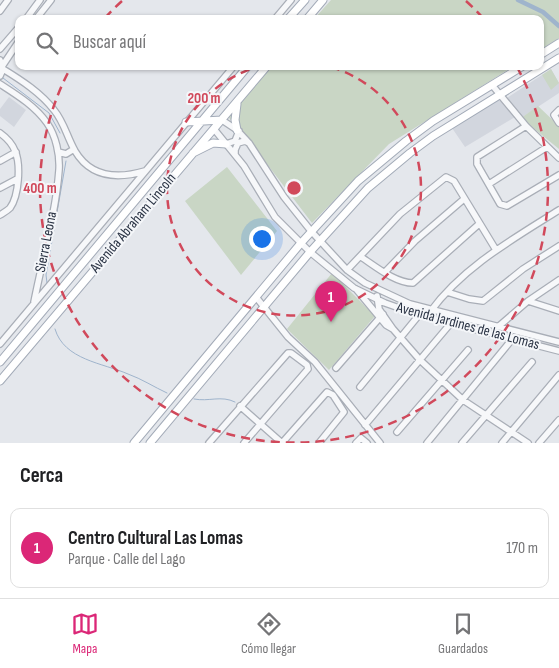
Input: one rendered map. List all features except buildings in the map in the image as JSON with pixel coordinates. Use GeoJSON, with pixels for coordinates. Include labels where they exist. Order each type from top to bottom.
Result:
{"type":"FeatureCollection","features":[{"type":"Feature","properties":{"kind":"main road"},"geometry":{"type":"LineString","coordinates":[[291,15],[305,0]]}},
{"type":"Feature","properties":{"kind":"main road"},"geometry":{"type":"LineString","coordinates":[[310,15],[323,0]]}},
{"type":"Feature","properties":{"kind":"main road"},"geometry":{"type":"LineString","coordinates":[[544,52],[559,43]]}},
{"type":"Feature","properties":{"kind":"main road"},"geometry":{"type":"LineString","coordinates":[[544,65],[559,58]]}},
{"type":"Feature","properties":{"kind":"main road"},"geometry":{"type":"LineString","coordinates":[[0,362],[245,70]]}},
{"type":"Feature","properties":{"kind":"main road","name":"Avenida Abraham Lincoln"},"geometry":{"type":"LineString","coordinates":[[0,381],[191,154],[214,130],[218,121],[238,101],[264,70]]}},
{"type":"Feature","properties":{"kind":"main road"},"geometry":{"type":"LineString","coordinates":[[134,443],[311,231],[358,181],[406,141],[516,70]]}},
{"type":"Feature","properties":{"kind":"main road"},"geometry":{"type":"LineString","coordinates":[[150,443],[310,252],[352,205],[389,169],[433,136],[533,70]]}},
{"type":"Feature","properties":{"kind":"main road"},"geometry":{"type":"LineString","coordinates":[[186,122],[218,121],[220,101]]}},
{"type":"Feature","properties":{"kind":"main road"},"geometry":{"type":"LineString","coordinates":[[238,101],[235,120],[238,131]]}},
{"type":"Feature","properties":{"kind":"main road"},"geometry":{"type":"LineString","coordinates":[[191,154],[213,143],[226,144]]}},
{"type":"Feature","properties":{"kind":"main road"},"geometry":{"type":"LineString","coordinates":[[0,355],[10,351]]}},
{"type":"Feature","properties":{"kind":"street"},"geometry":{"type":"LineString","coordinates":[[0,11],[8,0]]}},
{"type":"Feature","properties":{"kind":"street"},"geometry":{"type":"LineString","coordinates":[[29,15],[40,0]]}},
{"type":"Feature","properties":{"kind":"street"},"geometry":{"type":"LineString","coordinates":[[39,15],[51,0]]}},
{"type":"Feature","properties":{"kind":"street"},"geometry":{"type":"LineString","coordinates":[[278,15],[291,0]]}},
{"type":"Feature","properties":{"kind":"street"},"geometry":{"type":"LineString","coordinates":[[0,49],[15,32]]}},
{"type":"Feature","properties":{"kind":"street"},"geometry":{"type":"LineString","coordinates":[[0,76],[2,65],[15,47]]}},
{"type":"Feature","properties":{"kind":"street"},"geometry":{"type":"LineString","coordinates":[[2,65],[48,104],[59,117],[74,149],[88,166],[105,175],[128,176],[145,171]]}},
{"type":"Feature","properties":{"kind":"street"},"geometry":{"type":"LineString","coordinates":[[0,344],[231,70]]}},
{"type":"Feature","properties":{"kind":"street","name":"Sierra Leona"},"geometry":{"type":"LineString","coordinates":[[0,84],[38,113],[52,131],[58,152],[57,184],[34,305]]}},
{"type":"Feature","properties":{"kind":"street"},"geometry":{"type":"LineString","coordinates":[[492,85],[526,126],[559,158]]}},
{"type":"Feature","properties":{"kind":"street"},"geometry":{"type":"LineString","coordinates":[[557,111],[554,118],[559,123]]}},
{"type":"Feature","properties":{"kind":"street","name":"Avenida Jardines de las Lomas"},"geometry":{"type":"LineString","coordinates":[[218,121],[238,131],[250,143],[284,197],[320,241],[348,270],[379,291],[396,299],[432,310],[559,342]]}},
{"type":"Feature","properties":{"kind":"street"},"geometry":{"type":"LineString","coordinates":[[526,126],[477,157],[477,164],[500,204],[507,206],[559,175]]}},
{"type":"Feature","properties":{"kind":"street","name":"Avenida Jardines de las Lomas"},"geometry":{"type":"LineString","coordinates":[[214,130],[235,154],[275,216],[310,252],[354,288],[377,299],[427,317],[559,351]]}},
{"type":"Feature","properties":{"kind":"street"},"geometry":{"type":"LineString","coordinates":[[226,144],[235,141],[238,131]]}},
{"type":"Feature","properties":{"kind":"street"},"geometry":{"type":"LineString","coordinates":[[0,134],[9,140],[16,152],[17,179],[14,197],[9,210],[0,215]]}},
{"type":"Feature","properties":{"kind":"street"},"geometry":{"type":"LineString","coordinates":[[56,145],[63,140],[71,141]]}},
{"type":"Feature","properties":{"kind":"street"},"geometry":{"type":"LineString","coordinates":[[235,154],[234,150],[238,144],[245,141],[250,143]]}},
{"type":"Feature","properties":{"kind":"street"},"geometry":{"type":"LineString","coordinates":[[489,184],[546,147]]}},
{"type":"Feature","properties":{"kind":"street"},"geometry":{"type":"LineString","coordinates":[[58,152],[66,154],[74,149]]}},
{"type":"Feature","properties":{"kind":"street"},"geometry":{"type":"LineString","coordinates":[[0,161],[16,152]]}},
{"type":"Feature","properties":{"kind":"street"},"geometry":{"type":"LineString","coordinates":[[348,270],[400,214],[446,177],[454,181],[496,250]]}},
{"type":"Feature","properties":{"kind":"street"},"geometry":{"type":"LineString","coordinates":[[0,188],[17,179]]}},
{"type":"Feature","properties":{"kind":"street"},"geometry":{"type":"LineString","coordinates":[[385,272],[414,241],[464,199]]}},
{"type":"Feature","properties":{"kind":"street"},"geometry":{"type":"LineString","coordinates":[[427,317],[447,292],[496,250],[559,210]]}},
{"type":"Feature","properties":{"kind":"street"},"geometry":{"type":"LineString","coordinates":[[361,257],[406,282],[416,282],[440,257],[479,224]]}},
{"type":"Feature","properties":{"kind":"street"},"geometry":{"type":"LineString","coordinates":[[447,292],[469,300],[483,301],[523,268],[559,246]]}},
{"type":"Feature","properties":{"kind":"street"},"geometry":{"type":"LineString","coordinates":[[499,326],[528,301],[559,280]]}},
{"type":"Feature","properties":{"kind":"street"},"geometry":{"type":"LineString","coordinates":[[354,288],[420,360],[462,400],[528,443]]}},
{"type":"Feature","properties":{"kind":"street"},"geometry":{"type":"LineString","coordinates":[[379,291],[377,299],[381,316]]}},
{"type":"Feature","properties":{"kind":"street"},"geometry":{"type":"LineString","coordinates":[[256,297],[282,330],[315,362],[380,443]]}},
{"type":"Feature","properties":{"kind":"street"},"geometry":{"type":"LineString","coordinates":[[528,301],[559,311]]}},
{"type":"Feature","properties":{"kind":"street"},"geometry":{"type":"LineString","coordinates":[[360,387],[419,314]]}},
{"type":"Feature","properties":{"kind":"street"},"geometry":{"type":"LineString","coordinates":[[336,368],[381,316]]}},
{"type":"Feature","properties":{"kind":"street"},"geometry":{"type":"LineString","coordinates":[[365,425],[451,323]]}},
{"type":"Feature","properties":{"kind":"street"},"geometry":{"type":"LineString","coordinates":[[427,443],[519,331]]}},
{"type":"Feature","properties":{"kind":"street"},"geometry":{"type":"LineString","coordinates":[[397,432],[468,350]]}},
{"type":"Feature","properties":{"kind":"street"},"geometry":{"type":"LineString","coordinates":[[209,443],[288,353],[307,366],[308,369],[244,443]]}},
{"type":"Feature","properties":{"kind":"street"},"geometry":{"type":"LineString","coordinates":[[462,443],[532,362]]}},
{"type":"Feature","properties":{"kind":"street"},"geometry":{"type":"LineString","coordinates":[[502,443],[559,375]]}},
{"type":"Feature","properties":{"kind":"street"},"geometry":{"type":"LineString","coordinates":[[240,406],[282,443],[324,393],[331,393],[344,412],[319,443]]}},
{"type":"Feature","properties":{"kind":"street"},"geometry":{"type":"LineString","coordinates":[[539,443],[559,420]]}},
{"type":"Feature","properties":{"kind":"street"},"geometry":{"type":"LineString","coordinates":[[356,443],[361,438],[367,443]]}},
{"type":"Feature","properties":{"kind":"shaded area"},"geometry":{"type":"Polygon","coordinates":[[[551,69],[559,83],[559,93],[521,118],[507,98],[551,69]]]}},
{"type":"Feature","properties":{"kind":"shaded area"},"geometry":{"type":"Polygon","coordinates":[[[9,97],[26,110],[14,127],[0,116],[0,109],[9,97]]]}},
{"type":"Feature","properties":{"kind":"shaded area"},"geometry":{"type":"Polygon","coordinates":[[[497,100],[501,101],[515,117],[465,147],[452,128],[497,100]]]}},
{"type":"Feature","properties":{"kind":"green space"},"geometry":{"type":"Polygon","coordinates":[[[331,0],[559,0],[559,38],[544,47],[544,15],[318,15],[331,0]]]}},
{"type":"Feature","properties":{"kind":"green space"},"geometry":{"type":"Polygon","coordinates":[[[551,69],[559,83],[551,90],[542,75],[551,69]]]}},
{"type":"Feature","properties":{"kind":"green space"},"geometry":{"type":"Polygon","coordinates":[[[267,70],[508,70],[389,144],[312,223],[241,130],[227,116],[267,70]]]}},
{"type":"Feature","properties":{"kind":"green space"},"geometry":{"type":"Polygon","coordinates":[[[538,106],[559,126],[559,149],[521,118],[538,106]]]}},
{"type":"Feature","properties":{"kind":"green space"},"geometry":{"type":"Polygon","coordinates":[[[227,167],[277,231],[241,275],[185,201],[227,167]]]}},
{"type":"Feature","properties":{"kind":"green space"},"geometry":{"type":"Polygon","coordinates":[[[332,273],[375,316],[329,370],[287,329],[332,273]]]}},
{"type":"Feature","properties":{"kind":"waterway"},"geometry":{"type":"LineString","coordinates":[[518,0],[543,12],[559,26]]}},
{"type":"Feature","properties":{"kind":"waterway"},"geometry":{"type":"LineString","coordinates":[[3,78],[49,113],[60,133]]}},
{"type":"Feature","properties":{"kind":"waterway"},"geometry":{"type":"LineString","coordinates":[[47,283],[46,275],[66,161]]}},
{"type":"Feature","properties":{"kind":"waterway"},"geometry":{"type":"LineString","coordinates":[[55,329],[67,348],[75,354],[133,376],[167,393]]}},
{"type":"Feature","properties":{"kind":"waterway"},"geometry":{"type":"LineString","coordinates":[[194,399],[225,399],[235,402]]}},
{"type":"Feature","properties":{"kind":"place","name":"Centro Cultural Las Lomas"},"geometry":{"type":"Point","coordinates":[331,322]}}]}
